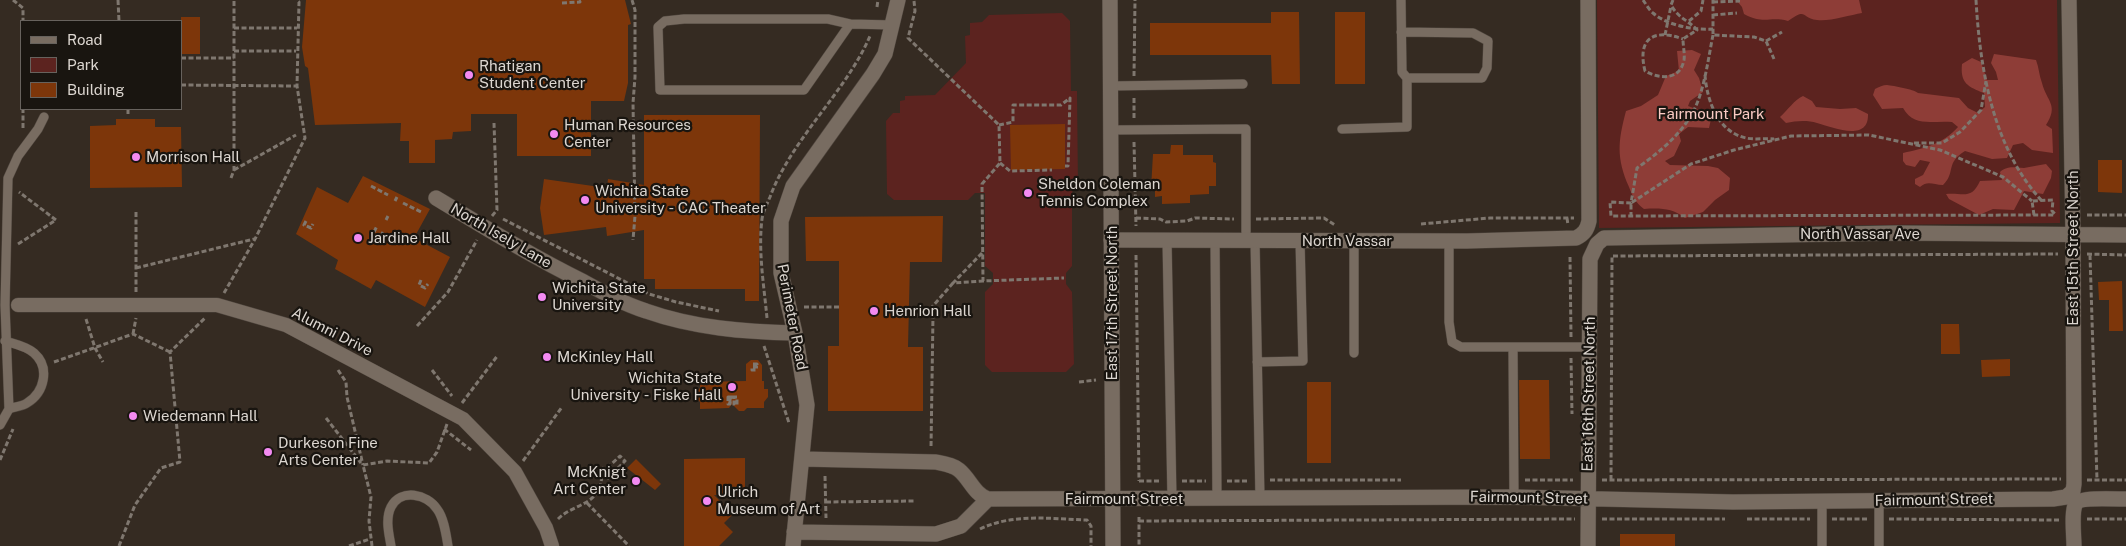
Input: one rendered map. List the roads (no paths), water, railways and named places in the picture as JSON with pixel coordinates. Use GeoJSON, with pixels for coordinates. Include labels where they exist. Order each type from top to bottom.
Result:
{"type":"FeatureCollection","features":[{"type":"Feature","properties":{"kind":"street","name":"Perimeter Road"},"geometry":{"type":"LineString","coordinates":[[794,539],[808,406],[796,333],[781,274],[781,221],[792,186],[873,74],[885,54],[898,0]]}},
{"type":"Feature","properties":{"kind":"street","name":"East 17th Street North"},"geometry":{"type":"LineString","coordinates":[[1110,0],[1113,546]]}},
{"type":"Feature","properties":{"kind":"street","name":"North Vassar"},"geometry":{"type":"LineString","coordinates":[[1111,240],[1449,241],[1576,238],[1583,235],[1588,229],[1589,217],[1588,0]]}},
{"type":"Feature","properties":{"kind":"street","name":"East 15th Street North"},"geometry":{"type":"LineString","coordinates":[[2069,0],[2080,235],[2073,254],[2074,546]]}},
{"type":"Feature","properties":{"kind":"street","name":"North Isely Lane"},"geometry":{"type":"LineString","coordinates":[[436,198],[568,275],[625,303],[683,322],[743,332],[766,326],[796,333]]}},
{"type":"Feature","properties":{"kind":"street","name":"North Vassar Ave"},"geometry":{"type":"LineString","coordinates":[[1597,244],[1604,238],[1612,237],[1897,233],[2126,235]]}},
{"type":"Feature","properties":{"kind":"street","name":"East 16th Street North"},"geometry":{"type":"LineString","coordinates":[[1588,546],[1590,259],[1597,244]]}},
{"type":"Feature","properties":{"kind":"street","name":"Alumni Drive"},"geometry":{"type":"LineString","coordinates":[[18,305],[217,304],[286,325],[463,419],[515,472],[546,528],[552,546]]}},
{"type":"Feature","properties":{"kind":"street"},"geometry":{"type":"LineString","coordinates":[[794,539],[826,532],[936,534],[961,526],[988,500],[975,490],[960,471],[949,465],[936,462],[802,459]]}},
{"type":"Feature","properties":{"kind":"street","name":"Fairmount Street"},"geometry":{"type":"LineString","coordinates":[[988,500],[1514,497],[1733,502],[2126,499]]}},
{"type":"Feature","properties":{"kind":"lane"},"geometry":{"type":"LineString","coordinates":[[1342,129],[1407,127],[1407,78],[1402,72],[1401,0]]}},
{"type":"Feature","properties":{"kind":"lane"},"geometry":{"type":"LineString","coordinates":[[850,24],[804,90],[660,90],[658,27],[665,21],[684,19],[828,19],[850,24],[893,25]]}},
{"type":"Feature","properties":{"kind":"lane"},"geometry":{"type":"LineString","coordinates":[[1401,32],[1473,33],[1488,41],[1488,68],[1482,78],[1407,78]]}},
{"type":"Feature","properties":{"kind":"lane"},"geometry":{"type":"LineString","coordinates":[[1110,86],[1243,84]]}},
{"type":"Feature","properties":{"kind":"lane"},"geometry":{"type":"LineString","coordinates":[[0,425],[9,409],[5,341],[8,178],[18,156],[38,129],[44,117]]}},
{"type":"Feature","properties":{"kind":"lane"},"geometry":{"type":"LineString","coordinates":[[1111,130],[1246,129],[1246,219],[1250,240],[1257,362],[1260,499]]}},
{"type":"Feature","properties":{"kind":"lane"},"geometry":{"type":"LineString","coordinates":[[1167,240],[1172,499]]}},
{"type":"Feature","properties":{"kind":"lane"},"geometry":{"type":"LineString","coordinates":[[1215,240],[1217,499]]}},
{"type":"Feature","properties":{"kind":"lane"},"geometry":{"type":"LineString","coordinates":[[1257,362],[1303,361],[1300,241]]}},
{"type":"Feature","properties":{"kind":"lane"},"geometry":{"type":"LineString","coordinates":[[1354,241],[1354,353]]}},
{"type":"Feature","properties":{"kind":"lane"},"geometry":{"type":"LineString","coordinates":[[1449,241],[1449,322],[1452,342],[1461,347],[1589,347]]}},
{"type":"Feature","properties":{"kind":"lane"},"geometry":{"type":"LineString","coordinates":[[5,341],[24,346],[34,353],[43,365],[45,372],[40,390],[27,403],[9,409]]}},
{"type":"Feature","properties":{"kind":"lane"},"geometry":{"type":"LineString","coordinates":[[1513,348],[1514,497]]}},
{"type":"Feature","properties":{"kind":"lane"},"geometry":{"type":"LineString","coordinates":[[391,546],[388,522],[391,506],[402,497],[416,495],[428,499],[438,510],[448,546]]}},
{"type":"Feature","properties":{"kind":"lane"},"geometry":{"type":"LineString","coordinates":[[1822,501],[1822,546]]}},
{"type":"Feature","properties":{"kind":"lane"},"geometry":{"type":"LineString","coordinates":[[1879,501],[1879,546]]}},
{"type":"Feature","properties":{"kind":"place","name":"Rhatigan Student Center"},"geometry":{"type":"Point","coordinates":[469,75]}},
{"type":"Feature","properties":{"kind":"place","name":"Human Resources Center"},"geometry":{"type":"Point","coordinates":[554,134]}},
{"type":"Feature","properties":{"kind":"place","name":"Morrison Hall"},"geometry":{"type":"Point","coordinates":[136,157]}},
{"type":"Feature","properties":{"kind":"place","name":"Sheldon Coleman Tennis Complex"},"geometry":{"type":"Point","coordinates":[1028,193]}},
{"type":"Feature","properties":{"kind":"place","name":"Wichita State University - CAC Theater"},"geometry":{"type":"Point","coordinates":[585,200]}},
{"type":"Feature","properties":{"kind":"place","name":"Jardine Hall"},"geometry":{"type":"Point","coordinates":[358,238]}},
{"type":"Feature","properties":{"kind":"place","name":"Wichita State University"},"geometry":{"type":"Point","coordinates":[542,297]}},
{"type":"Feature","properties":{"kind":"place","name":"Henrion Hall"},"geometry":{"type":"Point","coordinates":[874,311]}},
{"type":"Feature","properties":{"kind":"place","name":"McKinley Hall"},"geometry":{"type":"Point","coordinates":[547,357]}},
{"type":"Feature","properties":{"kind":"place","name":"Wichita State University - Fiske Hall"},"geometry":{"type":"Point","coordinates":[732,387]}},
{"type":"Feature","properties":{"kind":"place","name":"Wiedemann Hall"},"geometry":{"type":"Point","coordinates":[133,416]}},
{"type":"Feature","properties":{"kind":"place","name":"Durkeson Fine Arts Center"},"geometry":{"type":"Point","coordinates":[268,452]}},
{"type":"Feature","properties":{"kind":"place","name":"McKnigt Art Center"},"geometry":{"type":"Point","coordinates":[636,481]}},
{"type":"Feature","properties":{"kind":"place","name":"Ulrich Museum of Art"},"geometry":{"type":"Point","coordinates":[707,501]}},
{"type":"Feature","properties":{"kind":"park label","name":"Fairmount Park"},"geometry":{"type":"Point","coordinates":[1711,114]}}]}
